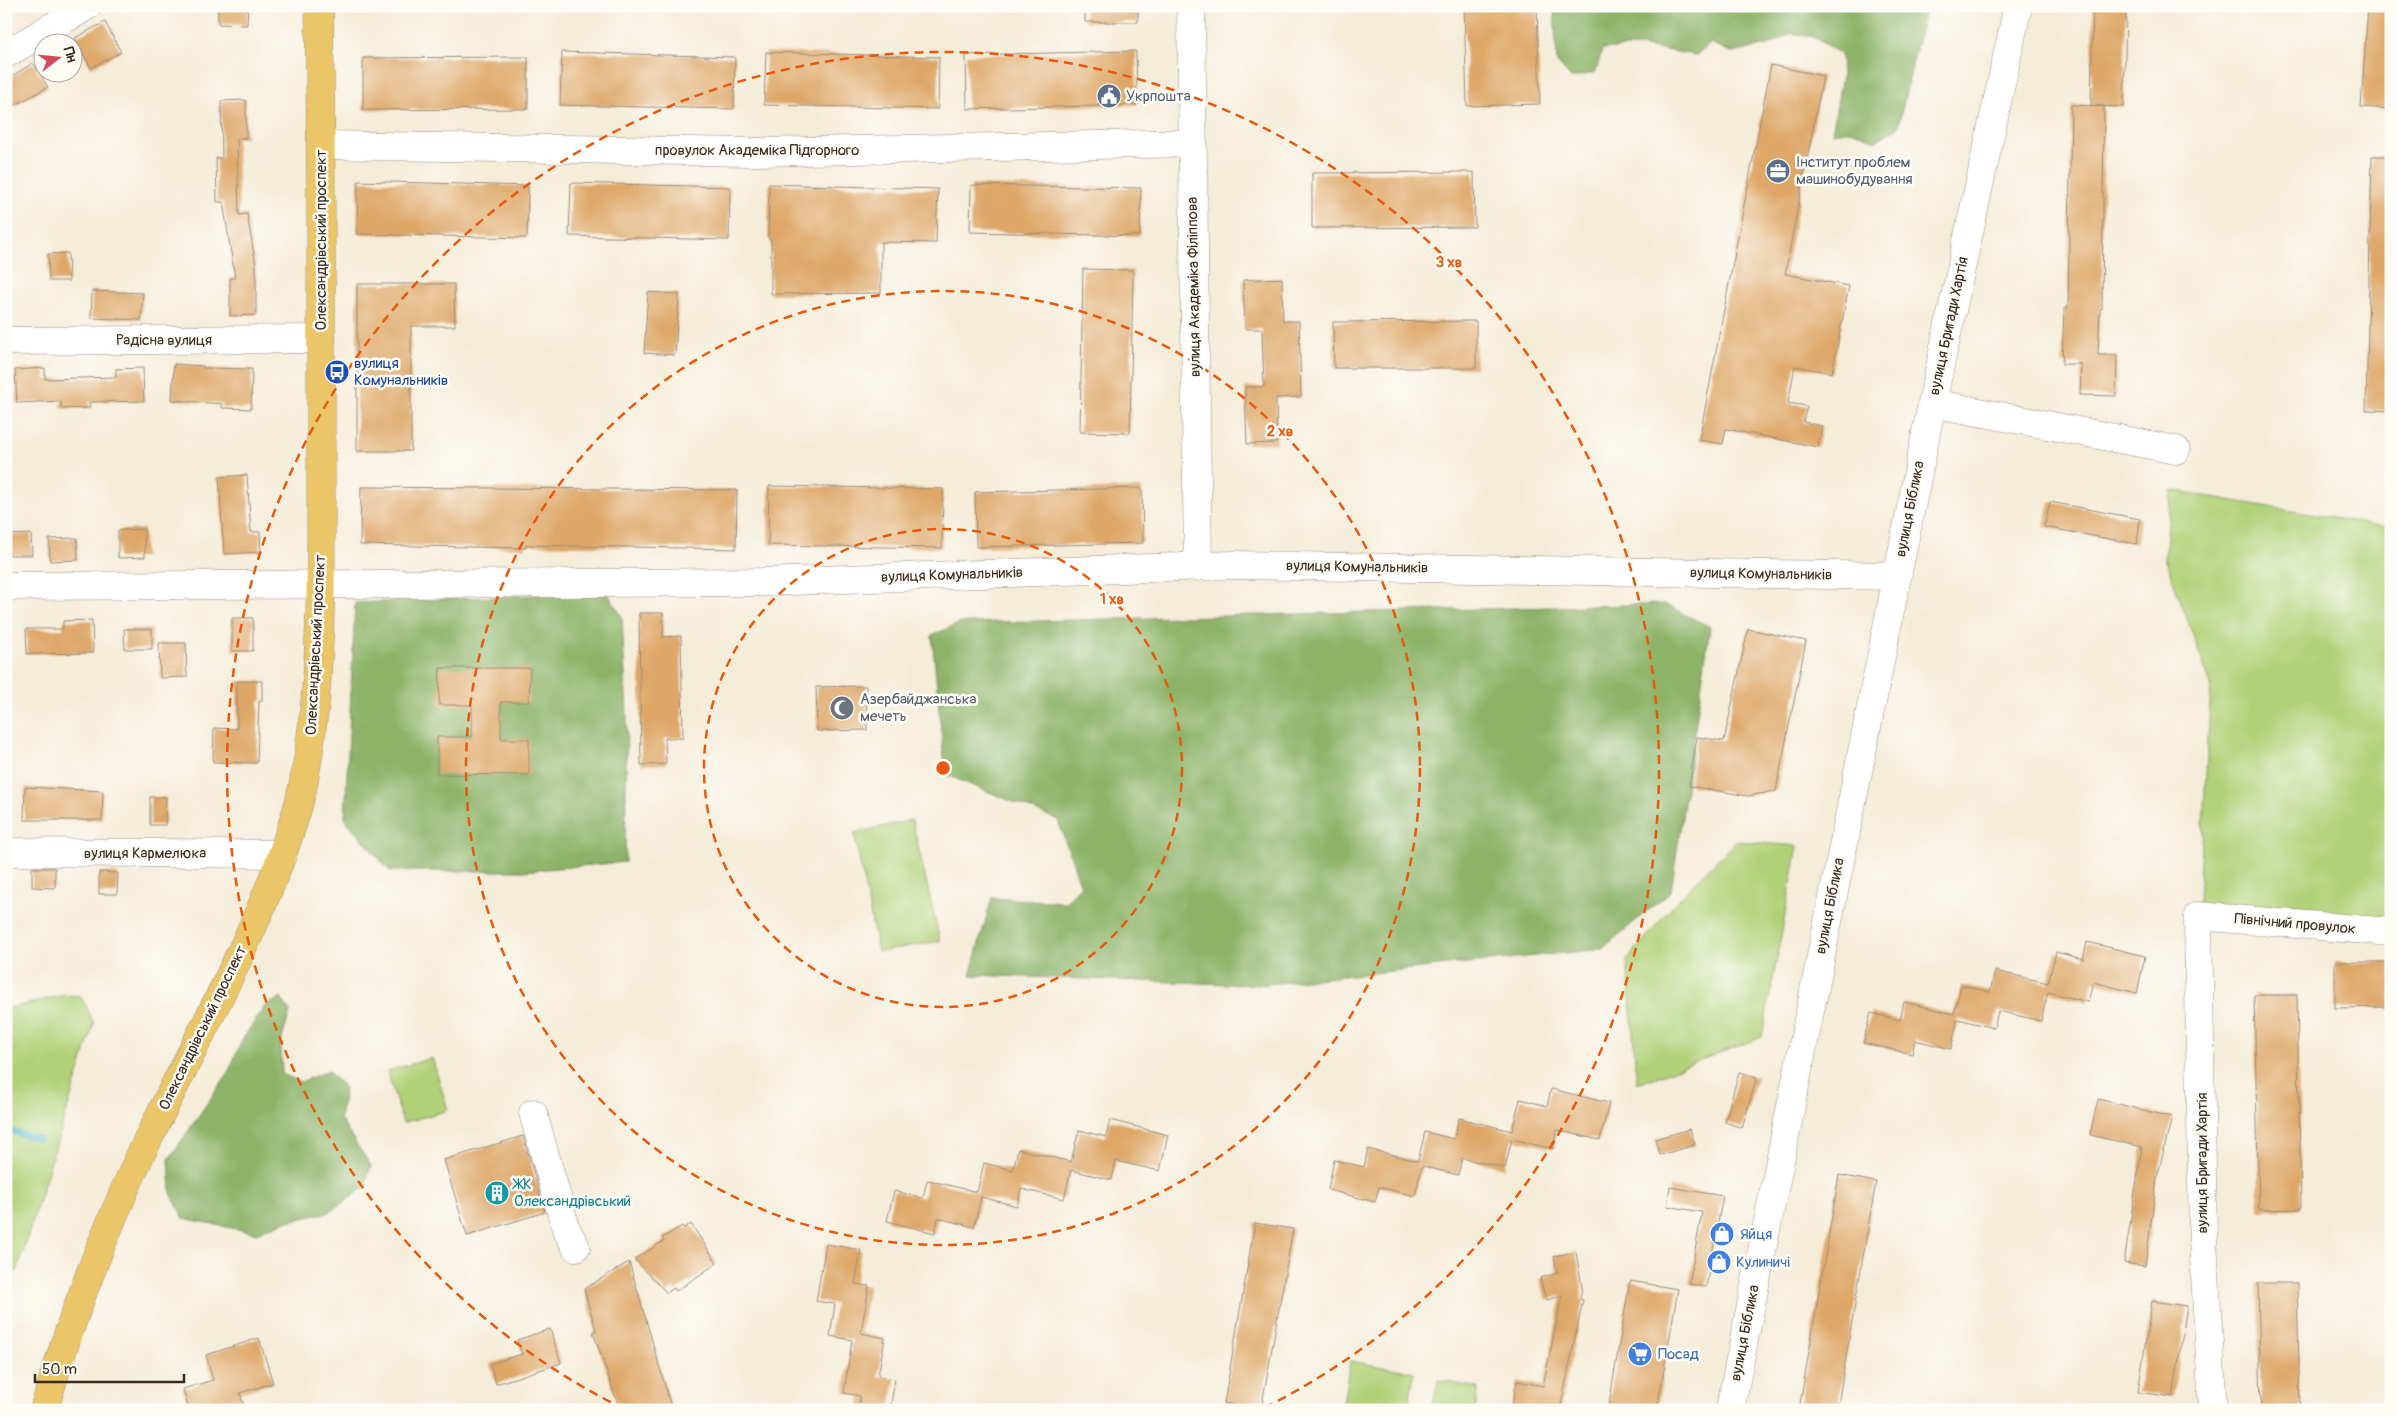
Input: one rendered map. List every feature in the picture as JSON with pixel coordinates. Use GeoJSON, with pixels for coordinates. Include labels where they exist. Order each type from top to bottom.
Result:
{"type":"FeatureCollection","features":[{"type":"Feature","properties":{"kind":"main road","name":"Олександрівський проспект"},"geometry":{"type":"LineString","coordinates":[[44,1410],[93,1266],[139,1158],[229,976],[271,886],[298,805],[311,741],[318,671],[321,583],[321,145],[319,6]]}},
{"type":"Feature","properties":{"kind":"street"},"geometry":{"type":"LineString","coordinates":[[6,54],[87,6]]}},
{"type":"Feature","properties":{"kind":"street","name":"вулиця Академіка Філіппова"},"geometry":{"type":"LineString","coordinates":[[1191,6],[1198,567]]}},
{"type":"Feature","properties":{"kind":"street","name":"вулиця Бригади Хартія"},"geometry":{"type":"LineString","coordinates":[[2018,6],[1932,403],[2176,450]]}},
{"type":"Feature","properties":{"kind":"street","name":"провулок Академіка Підгорного"},"geometry":{"type":"LineString","coordinates":[[321,145],[752,152],[1193,143]]}},
{"type":"Feature","properties":{"kind":"street","name":"Радісна вулиця"},"geometry":{"type":"LineString","coordinates":[[6,341],[321,340]]}},
{"type":"Feature","properties":{"kind":"street","name":"вулиця Біблика"},"geometry":{"type":"LineString","coordinates":[[1730,1410],[1932,403]]}},
{"type":"Feature","properties":{"kind":"street","name":"вулиця Комунальників"},"geometry":{"type":"LineString","coordinates":[[6,586],[754,582],[1233,565],[1897,576]]}},
{"type":"Feature","properties":{"kind":"street","name":"вулиця Кармелюка"},"geometry":{"type":"LineString","coordinates":[[6,852],[283,854]]}},
{"type":"Feature","properties":{"kind":"street","name":"вулиця Бригади Хартія"},"geometry":{"type":"LineString","coordinates":[[2198,916],[2202,1241],[2213,1410]]}},
{"type":"Feature","properties":{"kind":"street","name":"Північний провулок"},"geometry":{"type":"LineString","coordinates":[[2198,916],[2391,932]]}},
{"type":"Feature","properties":{"kind":"street"},"geometry":{"type":"LineString","coordinates":[[533,1113],[566,1229],[576,1247]]}},
{"type":"Feature","properties":{"kind":"green space"},"geometry":{"type":"Polygon","coordinates":[[[1554,6],[1926,6],[1898,127],[1876,141],[1851,130],[1832,133],[1842,76],[1841,54],[1813,37],[1792,33],[1771,44],[1733,53],[1711,43],[1696,55],[1640,46],[1602,49],[1596,72],[1571,78],[1557,62],[1554,6]]]}},
{"type":"Feature","properties":{"kind":"green space"},"geometry":{"type":"Polygon","coordinates":[[[2171,490],[2391,528],[2391,919],[2198,916],[2211,685],[2165,558],[2171,490]]]}},
{"type":"Feature","properties":{"kind":"green space"},"geometry":{"type":"Polygon","coordinates":[[[607,592],[622,617],[627,715],[625,862],[524,871],[390,871],[345,819],[355,603],[607,592]]]}},
{"type":"Feature","properties":{"kind":"green space"},"geometry":{"type":"Polygon","coordinates":[[[1664,604],[1710,627],[1671,891],[1602,949],[1258,985],[970,975],[992,898],[1066,902],[1081,886],[1058,820],[947,775],[932,635],[961,623],[1664,604]]]}},
{"type":"Feature","properties":{"kind":"green space"},"geometry":{"type":"Polygon","coordinates":[[[912,820],[940,941],[878,952],[854,833],[912,820]]]}},
{"type":"Feature","properties":{"kind":"green space"},"geometry":{"type":"Polygon","coordinates":[[[1736,841],[1798,846],[1762,1037],[1637,1084],[1627,960],[1676,902],[1736,841]]]}},
{"type":"Feature","properties":{"kind":"green space"},"geometry":{"type":"Polygon","coordinates":[[[64,995],[81,996],[94,1023],[17,1271],[6,1274],[6,1009],[64,995]]]}},
{"type":"Feature","properties":{"kind":"green space"},"geometry":{"type":"Polygon","coordinates":[[[281,998],[290,1012],[281,1042],[282,1074],[300,1082],[328,1071],[345,1088],[340,1119],[371,1166],[364,1188],[327,1213],[283,1222],[256,1233],[183,1218],[171,1193],[169,1159],[228,1073],[242,1040],[265,1006],[281,998]]]}},
{"type":"Feature","properties":{"kind":"green space"},"geometry":{"type":"Polygon","coordinates":[[[432,1058],[448,1110],[403,1123],[387,1071],[432,1058]]]}},
{"type":"Feature","properties":{"kind":"green space"},"geometry":{"type":"Polygon","coordinates":[[[1350,1361],[1414,1372],[1408,1410],[1342,1410],[1350,1361]]]}},
{"type":"Feature","properties":{"kind":"green space"},"geometry":{"type":"Polygon","coordinates":[[[1438,1380],[1479,1388],[1475,1410],[1432,1410],[1438,1380]]]}},
{"type":"Feature","properties":{"kind":"building"},"geometry":{"type":"Polygon","coordinates":[[[218,6],[248,6],[247,25],[218,24],[218,6]]]}},
{"type":"Feature","properties":{"kind":"building"},"geometry":{"type":"Polygon","coordinates":[[[1085,6],[1138,6],[1138,22],[1085,22],[1085,6]]]}},
{"type":"Feature","properties":{"kind":"building"},"geometry":{"type":"Polygon","coordinates":[[[1464,6],[1537,6],[1540,104],[1467,106],[1464,6]]]}},
{"type":"Feature","properties":{"kind":"building"},"geometry":{"type":"Polygon","coordinates":[[[2093,6],[2126,6],[2124,107],[2091,106],[2093,6]]]}},
{"type":"Feature","properties":{"kind":"building"},"geometry":{"type":"Polygon","coordinates":[[[2368,6],[2391,6],[2391,109],[2361,107],[2368,6]]]}},
{"type":"Feature","properties":{"kind":"building"},"geometry":{"type":"Polygon","coordinates":[[[105,22],[121,52],[91,68],[82,51],[82,34],[105,22]]]}},
{"type":"Feature","properties":{"kind":"building"},"geometry":{"type":"Polygon","coordinates":[[[1136,51],[1137,105],[967,109],[966,55],[1136,51]]]}},
{"type":"Feature","properties":{"kind":"building"},"geometry":{"type":"Polygon","coordinates":[[[562,52],[735,57],[734,109],[560,105],[562,52]]]}},
{"type":"Feature","properties":{"kind":"building"},"geometry":{"type":"Polygon","coordinates":[[[766,52],[939,57],[938,109],[764,105],[766,52]]]}},
{"type":"Feature","properties":{"kind":"building"},"geometry":{"type":"Polygon","coordinates":[[[528,57],[528,109],[363,110],[363,58],[528,57]]]}},
{"type":"Feature","properties":{"kind":"building"},"geometry":{"type":"Polygon","coordinates":[[[32,64],[32,82],[45,82],[48,87],[6,110],[6,80],[32,64]]]}},
{"type":"Feature","properties":{"kind":"building","name":"Інститут проблем машинобудування"},"geometry":{"type":"Polygon","coordinates":[[[1771,65],[1823,76],[1785,274],[1849,286],[1832,373],[1795,366],[1788,403],[1807,406],[1803,422],[1822,426],[1818,447],[1726,429],[1723,444],[1699,440],[1771,65]]]}},
{"type":"Feature","properties":{"kind":"building"},"geometry":{"type":"Polygon","coordinates":[[[246,100],[246,138],[237,138],[239,215],[247,214],[256,266],[256,315],[230,316],[230,278],[235,278],[223,202],[217,202],[216,158],[222,158],[221,101],[246,100]]]}},
{"type":"Feature","properties":{"kind":"building"},"geometry":{"type":"Polygon","coordinates":[[[2071,105],[2104,106],[2102,309],[2100,309],[2098,355],[2117,355],[2116,396],[2080,395],[2081,364],[2062,364],[2064,308],[2068,308],[2071,105]]]}},
{"type":"Feature","properties":{"kind":"building"},"geometry":{"type":"Polygon","coordinates":[[[2372,156],[2391,156],[2391,411],[2366,410],[2372,156]]]}},
{"type":"Feature","properties":{"kind":"building"},"geometry":{"type":"Polygon","coordinates":[[[1474,172],[1475,227],[1312,228],[1312,173],[1474,172]]]}},
{"type":"Feature","properties":{"kind":"building"},"geometry":{"type":"Polygon","coordinates":[[[358,181],[528,186],[527,238],[357,234],[358,181]]]}},
{"type":"Feature","properties":{"kind":"building"},"geometry":{"type":"Polygon","coordinates":[[[571,183],[730,187],[729,240],[569,236],[571,183]]]}},
{"type":"Feature","properties":{"kind":"building"},"geometry":{"type":"Polygon","coordinates":[[[769,184],[938,189],[936,243],[881,242],[881,293],[771,294],[771,239],[768,239],[769,184]]]}},
{"type":"Feature","properties":{"kind":"building"},"geometry":{"type":"Polygon","coordinates":[[[971,185],[1141,188],[1140,236],[970,232],[971,185]]]}},
{"type":"Feature","properties":{"kind":"building"},"geometry":{"type":"Polygon","coordinates":[[[68,253],[69,281],[49,281],[48,254],[68,253]]]}},
{"type":"Feature","properties":{"kind":"building"},"geometry":{"type":"Polygon","coordinates":[[[1083,269],[1133,270],[1130,433],[1080,432],[1083,269]]]}},
{"type":"Feature","properties":{"kind":"building"},"geometry":{"type":"Polygon","coordinates":[[[1282,278],[1283,321],[1299,321],[1301,397],[1276,398],[1277,443],[1247,444],[1245,387],[1264,387],[1262,329],[1245,329],[1243,280],[1282,278]]]}},
{"type":"Feature","properties":{"kind":"building"},"geometry":{"type":"Polygon","coordinates":[[[357,284],[454,284],[455,326],[411,326],[411,451],[357,451],[357,284]]]}},
{"type":"Feature","properties":{"kind":"building"},"geometry":{"type":"Polygon","coordinates":[[[92,291],[143,293],[141,320],[91,318],[92,291]]]}},
{"type":"Feature","properties":{"kind":"building"},"geometry":{"type":"Polygon","coordinates":[[[648,292],[679,294],[675,355],[644,353],[648,292]]]}},
{"type":"Feature","properties":{"kind":"building"},"geometry":{"type":"Polygon","coordinates":[[[1476,321],[1476,368],[1334,368],[1333,322],[1476,321]]]}},
{"type":"Feature","properties":{"kind":"building"},"geometry":{"type":"Polygon","coordinates":[[[174,364],[203,366],[203,368],[252,369],[251,409],[222,408],[222,404],[172,400],[174,364]]]}},
{"type":"Feature","properties":{"kind":"building"},"geometry":{"type":"Polygon","coordinates":[[[45,368],[45,379],[116,377],[116,369],[143,368],[144,401],[89,402],[90,408],[61,409],[61,401],[17,403],[15,370],[45,368]]]}},
{"type":"Feature","properties":{"kind":"building"},"geometry":{"type":"Polygon","coordinates":[[[247,475],[251,532],[260,532],[261,552],[224,554],[219,477],[247,475]]]}},
{"type":"Feature","properties":{"kind":"building"},"geometry":{"type":"Polygon","coordinates":[[[769,486],[943,489],[942,548],[768,545],[769,486]]]}},
{"type":"Feature","properties":{"kind":"building"},"geometry":{"type":"Polygon","coordinates":[[[361,487],[737,490],[736,549],[526,545],[526,548],[360,545],[361,487]]]}},
{"type":"Feature","properties":{"kind":"building"},"geometry":{"type":"Polygon","coordinates":[[[1142,488],[1143,543],[976,547],[975,492],[1142,488]]]}},
{"type":"Feature","properties":{"kind":"building"},"geometry":{"type":"Polygon","coordinates":[[[2050,502],[2140,519],[2137,544],[2044,527],[2050,502]]]}},
{"type":"Feature","properties":{"kind":"building"},"geometry":{"type":"Polygon","coordinates":[[[144,529],[145,557],[118,558],[118,530],[144,529]]]}},
{"type":"Feature","properties":{"kind":"building"},"geometry":{"type":"Polygon","coordinates":[[[31,534],[32,555],[6,555],[6,535],[31,534]]]}},
{"type":"Feature","properties":{"kind":"building"},"geometry":{"type":"Polygon","coordinates":[[[77,538],[78,560],[50,561],[49,539],[77,538]]]}},
{"type":"Feature","properties":{"kind":"building"},"geometry":{"type":"Polygon","coordinates":[[[639,613],[663,613],[663,637],[681,636],[683,738],[665,738],[666,764],[641,765],[639,613]]]}},
{"type":"Feature","properties":{"kind":"building"},"geometry":{"type":"Polygon","coordinates":[[[232,618],[253,618],[253,651],[232,651],[232,618]]]}},
{"type":"Feature","properties":{"kind":"building"},"geometry":{"type":"Polygon","coordinates":[[[92,620],[93,653],[27,654],[26,629],[63,629],[63,621],[92,620]]]}},
{"type":"Feature","properties":{"kind":"building"},"geometry":{"type":"Polygon","coordinates":[[[124,629],[152,629],[152,649],[125,649],[124,629]]]}},
{"type":"Feature","properties":{"kind":"building"},"geometry":{"type":"Polygon","coordinates":[[[1748,629],[1806,641],[1776,791],[1748,796],[1689,786],[1697,737],[1724,741],[1748,629]]]}},
{"type":"Feature","properties":{"kind":"building"},"geometry":{"type":"Polygon","coordinates":[[[159,643],[186,643],[187,677],[160,678],[159,643]]]}},
{"type":"Feature","properties":{"kind":"building"},"geometry":{"type":"Polygon","coordinates":[[[440,668],[530,668],[529,702],[501,702],[501,739],[529,739],[529,775],[437,774],[437,737],[472,737],[472,705],[439,705],[440,668]]]}},
{"type":"Feature","properties":{"kind":"building"},"geometry":{"type":"Polygon","coordinates":[[[237,681],[262,681],[262,701],[259,701],[257,763],[213,762],[214,728],[237,729],[237,681]]]}},
{"type":"Feature","properties":{"kind":"building","name":"Азербайджанська мечеть"},"geometry":{"type":"Polygon","coordinates":[[[866,686],[867,730],[817,731],[816,687],[866,686]]]}},
{"type":"Feature","properties":{"kind":"building"},"geometry":{"type":"Polygon","coordinates":[[[25,787],[103,791],[102,820],[24,820],[25,787]]]}},
{"type":"Feature","properties":{"kind":"building"},"geometry":{"type":"Polygon","coordinates":[[[150,797],[166,797],[165,825],[150,825],[150,797]]]}},
{"type":"Feature","properties":{"kind":"building"},"geometry":{"type":"Polygon","coordinates":[[[32,868],[55,868],[55,888],[32,887],[32,868]]]}},
{"type":"Feature","properties":{"kind":"building"},"geometry":{"type":"Polygon","coordinates":[[[99,872],[118,873],[117,894],[99,894],[99,872]]]}},
{"type":"Feature","properties":{"kind":"building"},"geometry":{"type":"Polygon","coordinates":[[[2087,942],[2145,956],[2137,993],[2093,982],[2088,1002],[2048,992],[2041,1021],[1998,1011],[1994,1028],[1958,1019],[1951,1049],[1915,1040],[1912,1054],[1863,1043],[1871,1013],[1900,1020],[1904,1002],[1954,1014],[1961,985],[1990,992],[1995,971],[2048,983],[2056,952],[2083,959],[2087,942]]]}},
{"type":"Feature","properties":{"kind":"building"},"geometry":{"type":"Polygon","coordinates":[[[2335,962],[2391,962],[2391,1007],[2335,1008],[2335,962]]]}},
{"type":"Feature","properties":{"kind":"building"},"geometry":{"type":"Polygon","coordinates":[[[2254,995],[2297,995],[2301,1209],[2259,1210],[2254,995]]]}},
{"type":"Feature","properties":{"kind":"building"},"geometry":{"type":"Polygon","coordinates":[[[1739,1072],[1757,1077],[1742,1128],[1725,1122],[1739,1072]]]}},
{"type":"Feature","properties":{"kind":"building"},"geometry":{"type":"Polygon","coordinates":[[[1551,1089],[1609,1103],[1600,1140],[1557,1130],[1553,1149],[1512,1139],[1505,1168],[1462,1158],[1458,1175],[1422,1166],[1415,1196],[1379,1187],[1375,1202],[1328,1190],[1334,1160],[1364,1167],[1368,1149],[1418,1161],[1425,1132],[1454,1139],[1459,1118],[1512,1131],[1520,1099],[1547,1106],[1551,1089]]]}},
{"type":"Feature","properties":{"kind":"building"},"geometry":{"type":"Polygon","coordinates":[[[2098,1099],[2172,1117],[2157,1178],[2145,1266],[2124,1263],[2142,1147],[2090,1135],[2098,1099]]]}},
{"type":"Feature","properties":{"kind":"building"},"geometry":{"type":"Polygon","coordinates":[[[1110,1120],[1168,1135],[1160,1171],[1116,1161],[1112,1180],[1071,1170],[1064,1199],[1021,1189],[1017,1206],[981,1197],[974,1227],[938,1218],[935,1233],[887,1221],[894,1191],[923,1198],[927,1180],[977,1192],[984,1163],[1013,1170],[1018,1149],[1071,1162],[1079,1130],[1106,1137],[1110,1120]]]}},
{"type":"Feature","properties":{"kind":"building"},"geometry":{"type":"Polygon","coordinates":[[[1690,1129],[1695,1145],[1660,1155],[1655,1139],[1690,1129]]]}},
{"type":"Feature","properties":{"kind":"building","name":"ЖК Олександрівський"},"geometry":{"type":"Polygon","coordinates":[[[523,1136],[545,1212],[467,1236],[444,1160],[523,1136]]]}},
{"type":"Feature","properties":{"kind":"building"},"geometry":{"type":"Polygon","coordinates":[[[1839,1175],[1876,1182],[1837,1410],[1799,1410],[1839,1175]]]}},
{"type":"Feature","properties":{"kind":"building"},"geometry":{"type":"Polygon","coordinates":[[[1670,1187],[1723,1196],[1706,1287],[1689,1284],[1702,1212],[1667,1206],[1670,1187]]]}},
{"type":"Feature","properties":{"kind":"building"},"geometry":{"type":"Polygon","coordinates":[[[1255,1223],[1293,1229],[1261,1410],[1224,1403],[1255,1223]]]}},
{"type":"Feature","properties":{"kind":"building"},"geometry":{"type":"Polygon","coordinates":[[[691,1224],[717,1263],[676,1291],[674,1288],[667,1293],[634,1259],[664,1241],[662,1238],[682,1226],[684,1228],[691,1224]]]}},
{"type":"Feature","properties":{"kind":"building"},"geometry":{"type":"Polygon","coordinates":[[[826,1244],[861,1250],[855,1284],[869,1286],[861,1333],[885,1338],[878,1376],[895,1379],[890,1410],[858,1410],[860,1396],[844,1393],[852,1340],[830,1336],[835,1304],[816,1301],[826,1244]]]}},
{"type":"Feature","properties":{"kind":"building"},"geometry":{"type":"Polygon","coordinates":[[[1576,1252],[1582,1287],[1580,1299],[1583,1300],[1560,1410],[1511,1410],[1517,1381],[1543,1386],[1562,1296],[1546,1300],[1540,1278],[1557,1273],[1554,1256],[1576,1252]]]}},
{"type":"Feature","properties":{"kind":"building"},"geometry":{"type":"Polygon","coordinates":[[[629,1262],[672,1410],[620,1410],[593,1332],[596,1331],[584,1289],[629,1262]]]}},
{"type":"Feature","properties":{"kind":"building"},"geometry":{"type":"Polygon","coordinates":[[[1630,1281],[1678,1289],[1657,1410],[1608,1410],[1630,1281]]]}},
{"type":"Feature","properties":{"kind":"building"},"geometry":{"type":"Polygon","coordinates":[[[2258,1283],[2297,1283],[2300,1410],[2261,1410],[2258,1283]]]}},
{"type":"Feature","properties":{"kind":"building"},"geometry":{"type":"Polygon","coordinates":[[[2152,1301],[2187,1306],[2173,1397],[2138,1392],[2152,1301]]]}},
{"type":"Feature","properties":{"kind":"building"},"geometry":{"type":"Polygon","coordinates":[[[550,1329],[561,1363],[496,1384],[490,1364],[522,1354],[517,1340],[550,1329]]]}},
{"type":"Feature","properties":{"kind":"building"},"geometry":{"type":"Polygon","coordinates":[[[259,1338],[273,1383],[240,1393],[245,1410],[189,1410],[183,1389],[213,1380],[206,1355],[259,1338]]]}},
{"type":"Feature","properties":{"kind":"waterway"},"geometry":{"type":"LineString","coordinates":[[6,1130],[39,1139]]}},
{"type":"Feature","properties":{"kind":"place","name":"Укрпошта"},"geometry":{"type":"Point","coordinates":[1109,96]}},
{"type":"Feature","properties":{"kind":"place","name":"Інститут проблем машинобудування"},"geometry":{"type":"Point","coordinates":[1778,171]}},
{"type":"Feature","properties":{"kind":"place","name":"вулиця Комунальників"},"geometry":{"type":"Point","coordinates":[337,372]}},
{"type":"Feature","properties":{"kind":"place","name":"Азербайджанська мечеть"},"geometry":{"type":"Point","coordinates":[842,708]}},
{"type":"Feature","properties":{"kind":"place","name":"ЖК Олександрівський"},"geometry":{"type":"Point","coordinates":[497,1193]}},
{"type":"Feature","properties":{"kind":"place","name":"Яйця"},"geometry":{"type":"Point","coordinates":[1722,1234]}},
{"type":"Feature","properties":{"kind":"place","name":"Кулиничі"},"geometry":{"type":"Point","coordinates":[1719,1262]}},
{"type":"Feature","properties":{"kind":"place","name":"Посад"},"geometry":{"type":"Point","coordinates":[1640,1354]}}]}
